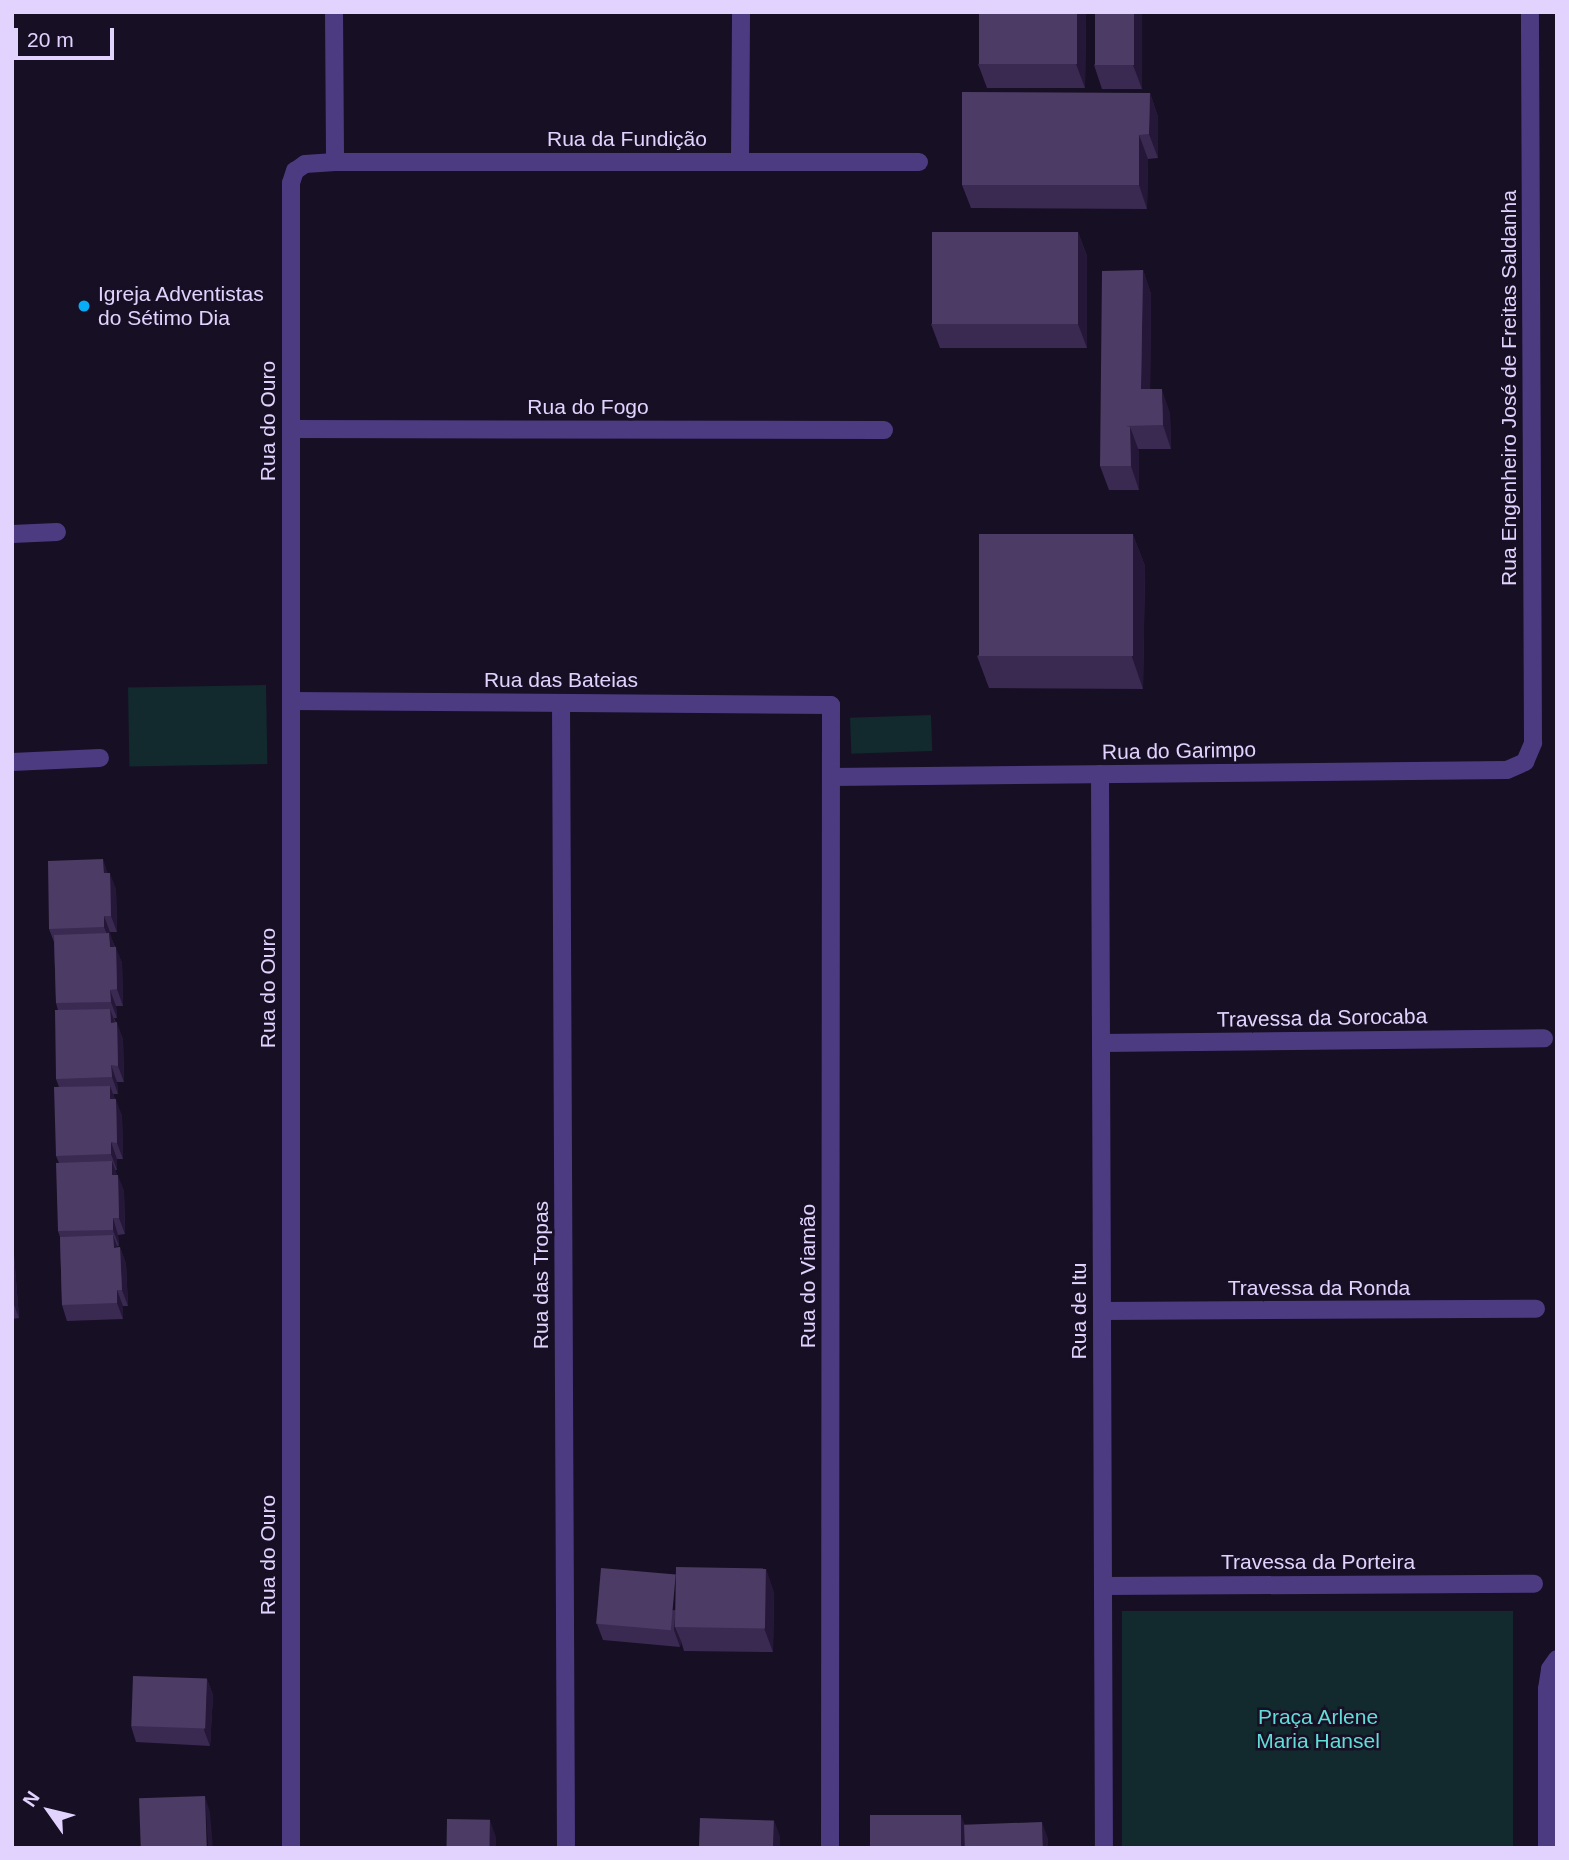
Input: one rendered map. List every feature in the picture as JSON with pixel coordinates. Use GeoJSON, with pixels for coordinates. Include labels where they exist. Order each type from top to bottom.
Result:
{"type":"FeatureCollection","features":[{"type":"Feature","properties":{"kind":"street"},"geometry":{"type":"LineString","coordinates":[[334,12],[335,162]]}},
{"type":"Feature","properties":{"kind":"street"},"geometry":{"type":"LineString","coordinates":[[740,162],[741,12]]}},
{"type":"Feature","properties":{"kind":"street","name":"Rua Engenheiro José de Freitas Saldanha"},"geometry":{"type":"LineString","coordinates":[[1525,762],[1533,743],[1530,12]]}},
{"type":"Feature","properties":{"kind":"street","name":"Rua da Fundição"},"geometry":{"type":"LineString","coordinates":[[335,162],[919,162]]}},
{"type":"Feature","properties":{"kind":"street","name":"Rua do Ouro"},"geometry":{"type":"LineString","coordinates":[[291,1848],[291,183],[295,171],[306,164],[335,162]]}},
{"type":"Feature","properties":{"kind":"street","name":"Rua do Fogo"},"geometry":{"type":"LineString","coordinates":[[291,429],[884,430]]}},
{"type":"Feature","properties":{"kind":"street"},"geometry":{"type":"LineString","coordinates":[[12,534],[57,532]]}},
{"type":"Feature","properties":{"kind":"street","name":"Rua das Bateias"},"geometry":{"type":"LineString","coordinates":[[291,701],[831,705]]}},
{"type":"Feature","properties":{"kind":"street","name":"Rua das Tropas"},"geometry":{"type":"LineString","coordinates":[[561,703],[566,1848]]}},
{"type":"Feature","properties":{"kind":"street","name":"Rua do Viamão"},"geometry":{"type":"LineString","coordinates":[[830,1848],[831,705]]}},
{"type":"Feature","properties":{"kind":"street"},"geometry":{"type":"LineString","coordinates":[[12,762],[100,758]]}},
{"type":"Feature","properties":{"kind":"street","name":"Rua do Garimpo"},"geometry":{"type":"LineString","coordinates":[[831,777],[1507,770],[1525,762]]}},
{"type":"Feature","properties":{"kind":"street","name":"Rua de Itu"},"geometry":{"type":"LineString","coordinates":[[1100,774],[1104,1848]]}},
{"type":"Feature","properties":{"kind":"street","name":"Travessa da Sorocaba"},"geometry":{"type":"LineString","coordinates":[[1101,1043],[1544,1038]]}},
{"type":"Feature","properties":{"kind":"street","name":"Travessa da Ronda"},"geometry":{"type":"LineString","coordinates":[[1102,1311],[1536,1309]]}},
{"type":"Feature","properties":{"kind":"street","name":"Travessa da Porteira"},"geometry":{"type":"LineString","coordinates":[[1103,1586],[1534,1584]]}},
{"type":"Feature","properties":{"kind":"street"},"geometry":{"type":"LineString","coordinates":[[1547,1848],[1547,1689],[1550,1669],[1557,1659]]}},
{"type":"Feature","properties":{"kind":"green space"},"geometry":{"type":"Polygon","coordinates":[[[266,685],[267,764],[129,766],[128,687],[266,685]]]}},
{"type":"Feature","properties":{"kind":"green space"},"geometry":{"type":"Polygon","coordinates":[[[931,715],[932,751],[851,754],[850,718],[931,715]]]}},
{"type":"Feature","properties":{"kind":"green space","name":"Praça Arlene Maria Hansel"},"geometry":{"type":"Polygon","coordinates":[[[1122,1611],[1513,1611],[1513,1848],[1122,1848],[1122,1611]]]}},
{"type":"Feature","properties":{"kind":"building"},"geometry":{"type":"Polygon","coordinates":[[[979,12],[1077,12],[1077,64],[979,64],[979,12]]]}},
{"type":"Feature","properties":{"kind":"building"},"geometry":{"type":"Polygon","coordinates":[[[1095,12],[1134,12],[1134,65],[1095,65],[1095,12]]]}},
{"type":"Feature","properties":{"kind":"building"},"geometry":{"type":"Polygon","coordinates":[[[962,92],[1150,93],[1149,134],[1139,135],[1139,185],[962,185],[962,92]]]}},
{"type":"Feature","properties":{"kind":"building"},"geometry":{"type":"Polygon","coordinates":[[[932,232],[1078,232],[1078,324],[932,324],[932,232]]]}},
{"type":"Feature","properties":{"kind":"building"},"geometry":{"type":"Polygon","coordinates":[[[1143,270],[1141,389],[1162,389],[1163,425],[1126,426],[1130,427],[1131,466],[1100,466],[1102,271],[1143,270]]]}},
{"type":"Feature","properties":{"kind":"building"},"geometry":{"type":"Polygon","coordinates":[[[979,534],[1133,534],[1133,656],[979,656],[979,534]]]}},
{"type":"Feature","properties":{"kind":"building"},"geometry":{"type":"Polygon","coordinates":[[[103,859],[104,873],[110,873],[111,916],[104,916],[104,927],[49,929],[48,861],[103,859]]]}},
{"type":"Feature","properties":{"kind":"building"},"geometry":{"type":"Polygon","coordinates":[[[109,933],[110,947],[116,947],[117,989],[110,990],[111,1002],[56,1003],[54,935],[109,933]]]}},
{"type":"Feature","properties":{"kind":"building"},"geometry":{"type":"Polygon","coordinates":[[[110,1009],[111,1023],[117,1022],[118,1066],[111,1065],[112,1077],[56,1079],[55,1010],[110,1009]]]}},
{"type":"Feature","properties":{"kind":"building"},"geometry":{"type":"Polygon","coordinates":[[[110,1086],[110,1099],[116,1099],[117,1143],[111,1142],[111,1154],[56,1156],[54,1087],[110,1086]]]}},
{"type":"Feature","properties":{"kind":"building"},"geometry":{"type":"Polygon","coordinates":[[[112,1161],[112,1175],[118,1175],[119,1218],[113,1218],[113,1230],[58,1231],[56,1163],[112,1161]]]}},
{"type":"Feature","properties":{"kind":"building"},"geometry":{"type":"Polygon","coordinates":[[[113,1235],[114,1248],[120,1247],[122,1290],[117,1290],[117,1303],[62,1305],[60,1237],[113,1235]]]}},
{"type":"Feature","properties":{"kind":"building"},"geometry":{"type":"Polygon","coordinates":[[[676,1567],[766,1569],[765,1629],[675,1627],[676,1567]]]}},
{"type":"Feature","properties":{"kind":"building"},"geometry":{"type":"Polygon","coordinates":[[[601,1568],[676,1575],[671,1630],[596,1624],[601,1568]]]}},
{"type":"Feature","properties":{"kind":"building"},"geometry":{"type":"Polygon","coordinates":[[[133,1676],[207,1679],[205,1729],[131,1726],[133,1676]]]}},
{"type":"Feature","properties":{"kind":"building"},"geometry":{"type":"Polygon","coordinates":[[[205,1796],[207,1847],[141,1848],[139,1798],[205,1796]]]}},
{"type":"Feature","properties":{"kind":"building"},"geometry":{"type":"Polygon","coordinates":[[[870,1815],[961,1815],[961,1848],[870,1848],[870,1815]]]}},
{"type":"Feature","properties":{"kind":"building"},"geometry":{"type":"Polygon","coordinates":[[[700,1818],[774,1821],[773,1848],[699,1848],[700,1818]]]}},
{"type":"Feature","properties":{"kind":"building"},"geometry":{"type":"Polygon","coordinates":[[[447,1819],[490,1820],[490,1848],[446,1848],[447,1819]]]}},
{"type":"Feature","properties":{"kind":"building"},"geometry":{"type":"Polygon","coordinates":[[[1042,1822],[1043,1848],[965,1848],[964,1825],[1042,1822]]]}},
{"type":"Feature","properties":{"kind":"place","name":"Igreja Adventistas do Sétimo Dia"},"geometry":{"type":"Point","coordinates":[84,306]}}]}
